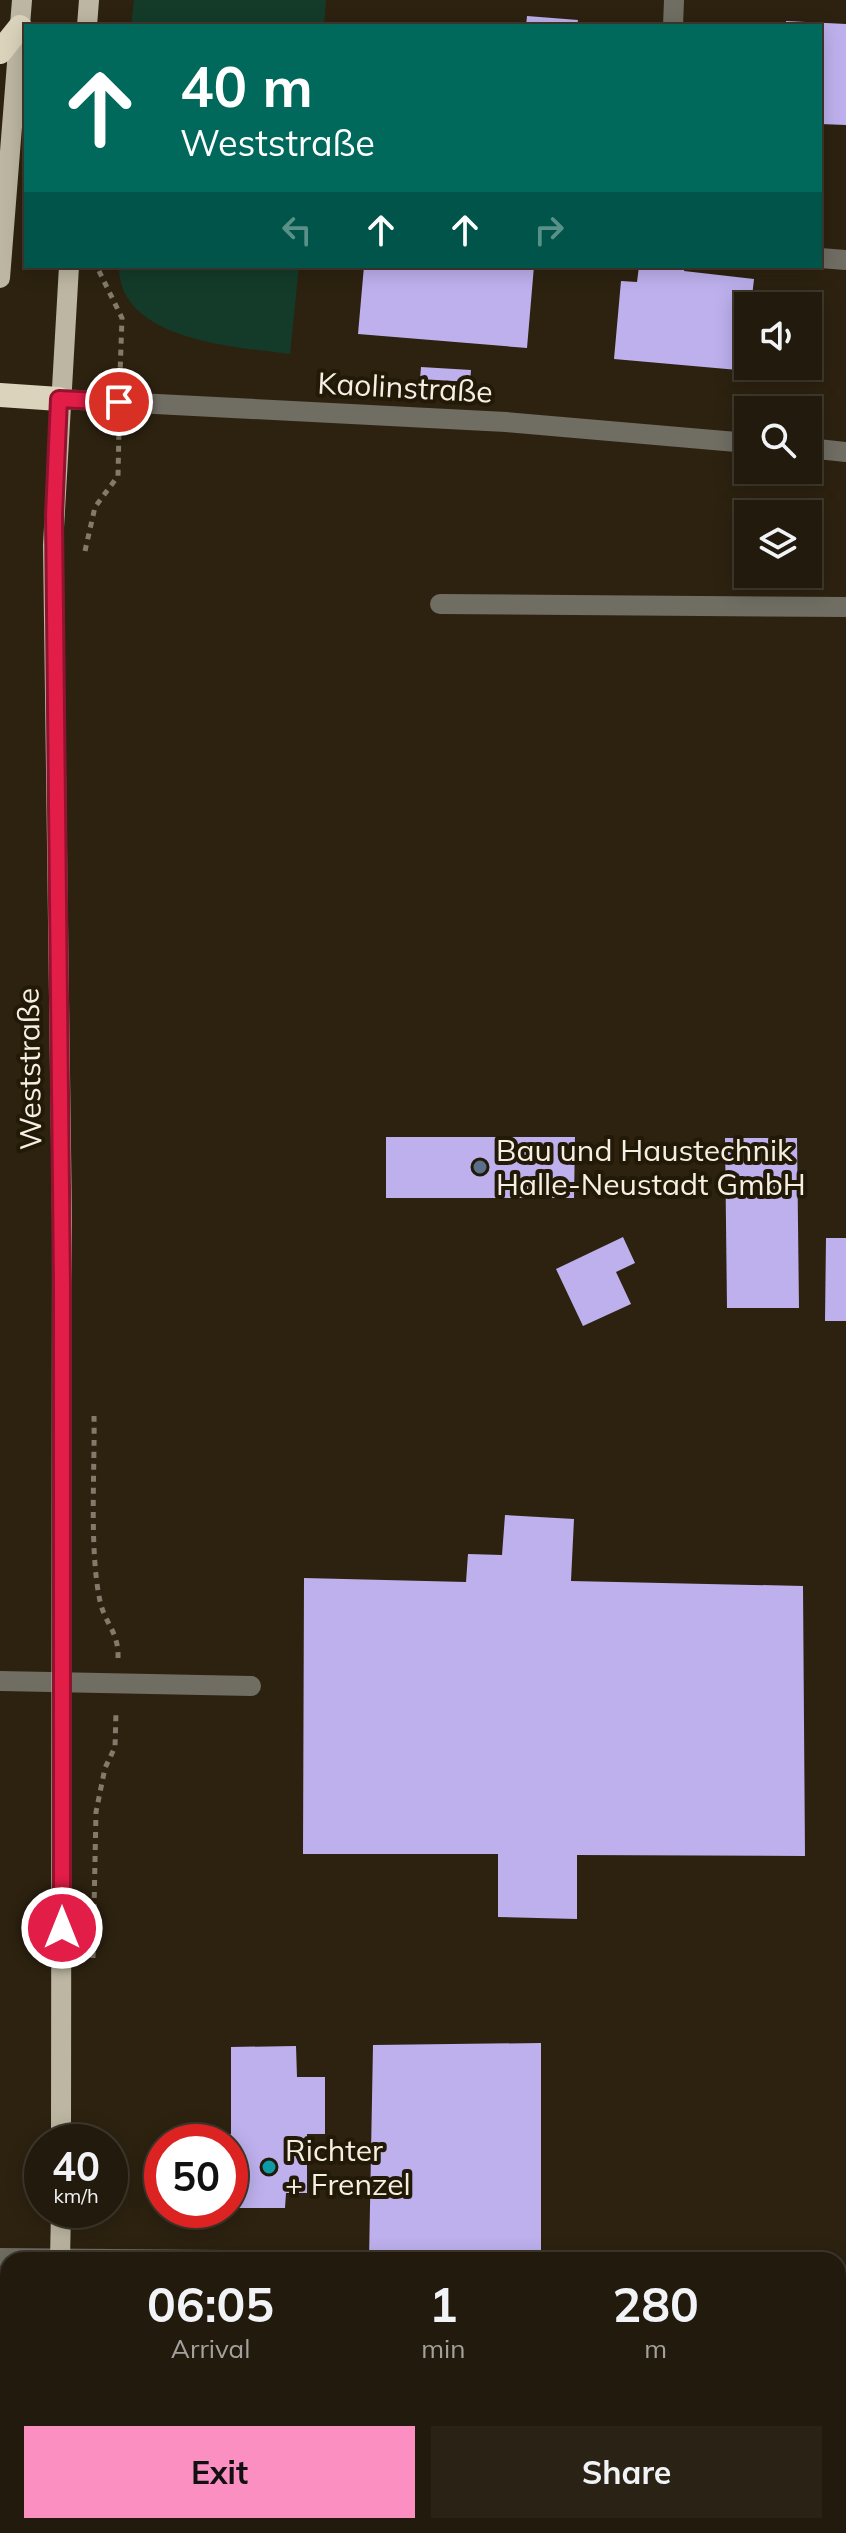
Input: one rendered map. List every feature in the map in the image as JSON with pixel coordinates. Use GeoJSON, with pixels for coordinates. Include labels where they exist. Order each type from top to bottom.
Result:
{"type":"FeatureCollection","features":[{"type":"Feature","properties":{"kind":"highway"},"geometry":{"type":"LineString","coordinates":[[0,52],[20,27]]}},
{"type":"Feature","properties":{"kind":"highway"},"geometry":{"type":"LineString","coordinates":[[0,395],[59,399]]}},
{"type":"Feature","properties":{"kind":"main road"},"geometry":{"type":"LineString","coordinates":[[0,278],[22,0]]}},
{"type":"Feature","properties":{"kind":"main road"},"geometry":{"type":"LineString","coordinates":[[87,24],[89,0]]}},
{"type":"Feature","properties":{"kind":"main road","name":"Weststraße"},"geometry":{"type":"LineString","coordinates":[[61,2124],[64,1683],[62,1238],[53,568],[59,399],[69,268]]}},
{"type":"Feature","properties":{"kind":"main road"},"geometry":{"type":"LineString","coordinates":[[60,2252],[61,2228]]}},
{"type":"Feature","properties":{"kind":"street"},"geometry":{"type":"LineString","coordinates":[[673,24],[674,0]]}},
{"type":"Feature","properties":{"kind":"street"},"geometry":{"type":"LineString","coordinates":[[822,258],[846,260]]}},
{"type":"Feature","properties":{"kind":"street","name":"Kaolinstraße"},"geometry":{"type":"LineString","coordinates":[[59,399],[506,422],[734,442]]}},
{"type":"Feature","properties":{"kind":"street"},"geometry":{"type":"LineString","coordinates":[[822,449],[846,452]]}},
{"type":"Feature","properties":{"kind":"street"},"geometry":{"type":"LineString","coordinates":[[440,604],[846,607]]}},
{"type":"Feature","properties":{"kind":"street"},"geometry":{"type":"LineString","coordinates":[[0,1681],[251,1686]]}},
{"type":"Feature","properties":{"kind":"path"},"geometry":{"type":"LineString","coordinates":[[99,268],[101,279],[122,318],[119,402]]}},
{"type":"Feature","properties":{"kind":"green space"},"geometry":{"type":"Polygon","coordinates":[[[134,0],[326,0],[324,24],[131,24],[134,0]]]}},
{"type":"Feature","properties":{"kind":"green space"},"geometry":{"type":"Polygon","coordinates":[[[119,268],[299,268],[290,354],[185,336],[159,325],[138,310],[124,291],[119,268]]]}},
{"type":"Feature","properties":{"kind":"building"},"geometry":{"type":"Polygon","coordinates":[[[527,16],[578,20],[577,24],[526,24],[527,16]]]}},
{"type":"Feature","properties":{"kind":"building"},"geometry":{"type":"Polygon","coordinates":[[[786,21],[846,24],[846,125],[822,124],[822,24],[786,24],[786,21]]]}},
{"type":"Feature","properties":{"kind":"building"},"geometry":{"type":"Polygon","coordinates":[[[364,268],[534,268],[527,348],[358,334],[364,268]]]}},
{"type":"Feature","properties":{"kind":"building"},"geometry":{"type":"Polygon","coordinates":[[[639,268],[685,268],[684,271],[754,279],[753,292],[734,292],[734,370],[614,359],[621,281],[637,282],[639,268]]]}},
{"type":"Feature","properties":{"kind":"building"},"geometry":{"type":"Polygon","coordinates":[[[421,367],[471,370],[470,382],[420,379],[421,367]]]}},
{"type":"Feature","properties":{"kind":"building","name":"Bau und Haustechnik Halle-Neustadt GmbH"},"geometry":{"type":"Polygon","coordinates":[[[386,1137],[575,1137],[574,1198],[386,1198],[386,1137]]]}},
{"type":"Feature","properties":{"kind":"building"},"geometry":{"type":"Polygon","coordinates":[[[725,1138],[797,1138],[799,1308],[727,1308],[725,1138]]]}},
{"type":"Feature","properties":{"kind":"building"},"geometry":{"type":"Polygon","coordinates":[[[623,1237],[635,1263],[616,1272],[631,1304],[583,1326],[556,1269],[623,1237]]]}},
{"type":"Feature","properties":{"kind":"building"},"geometry":{"type":"Polygon","coordinates":[[[826,1238],[846,1238],[846,1321],[825,1321],[826,1238]]]}},
{"type":"Feature","properties":{"kind":"building"},"geometry":{"type":"Polygon","coordinates":[[[505,1515],[574,1519],[571,1581],[803,1586],[805,1856],[577,1855],[577,1919],[498,1917],[498,1854],[303,1854],[304,1578],[466,1582],[468,1554],[502,1555],[505,1515]]]}},
{"type":"Feature","properties":{"kind":"building"},"geometry":{"type":"Polygon","coordinates":[[[541,2043],[541,2252],[369,2252],[373,2045],[541,2043]]]}},
{"type":"Feature","properties":{"kind":"building"},"geometry":{"type":"Polygon","coordinates":[[[296,2046],[297,2077],[325,2077],[325,2134],[307,2134],[307,2193],[286,2193],[285,2208],[248,2208],[248,2124],[231,2124],[231,2047],[296,2046]]]}},
{"type":"Feature","properties":{"kind":"place","name":"Bau und Haustechnik Halle-Neustadt GmbH"},"geometry":{"type":"Point","coordinates":[480,1167]}},
{"type":"Feature","properties":{"kind":"place","name":"Richter + Frenzel"},"geometry":{"type":"Point","coordinates":[269,2167]}},
{"type":"Feature","properties":{"kind":"route"},"geometry":{"type":"LineString","coordinates":[[62,1928],[62,1196],[57,987],[54,516],[59,399],[119,402]]}}]}
